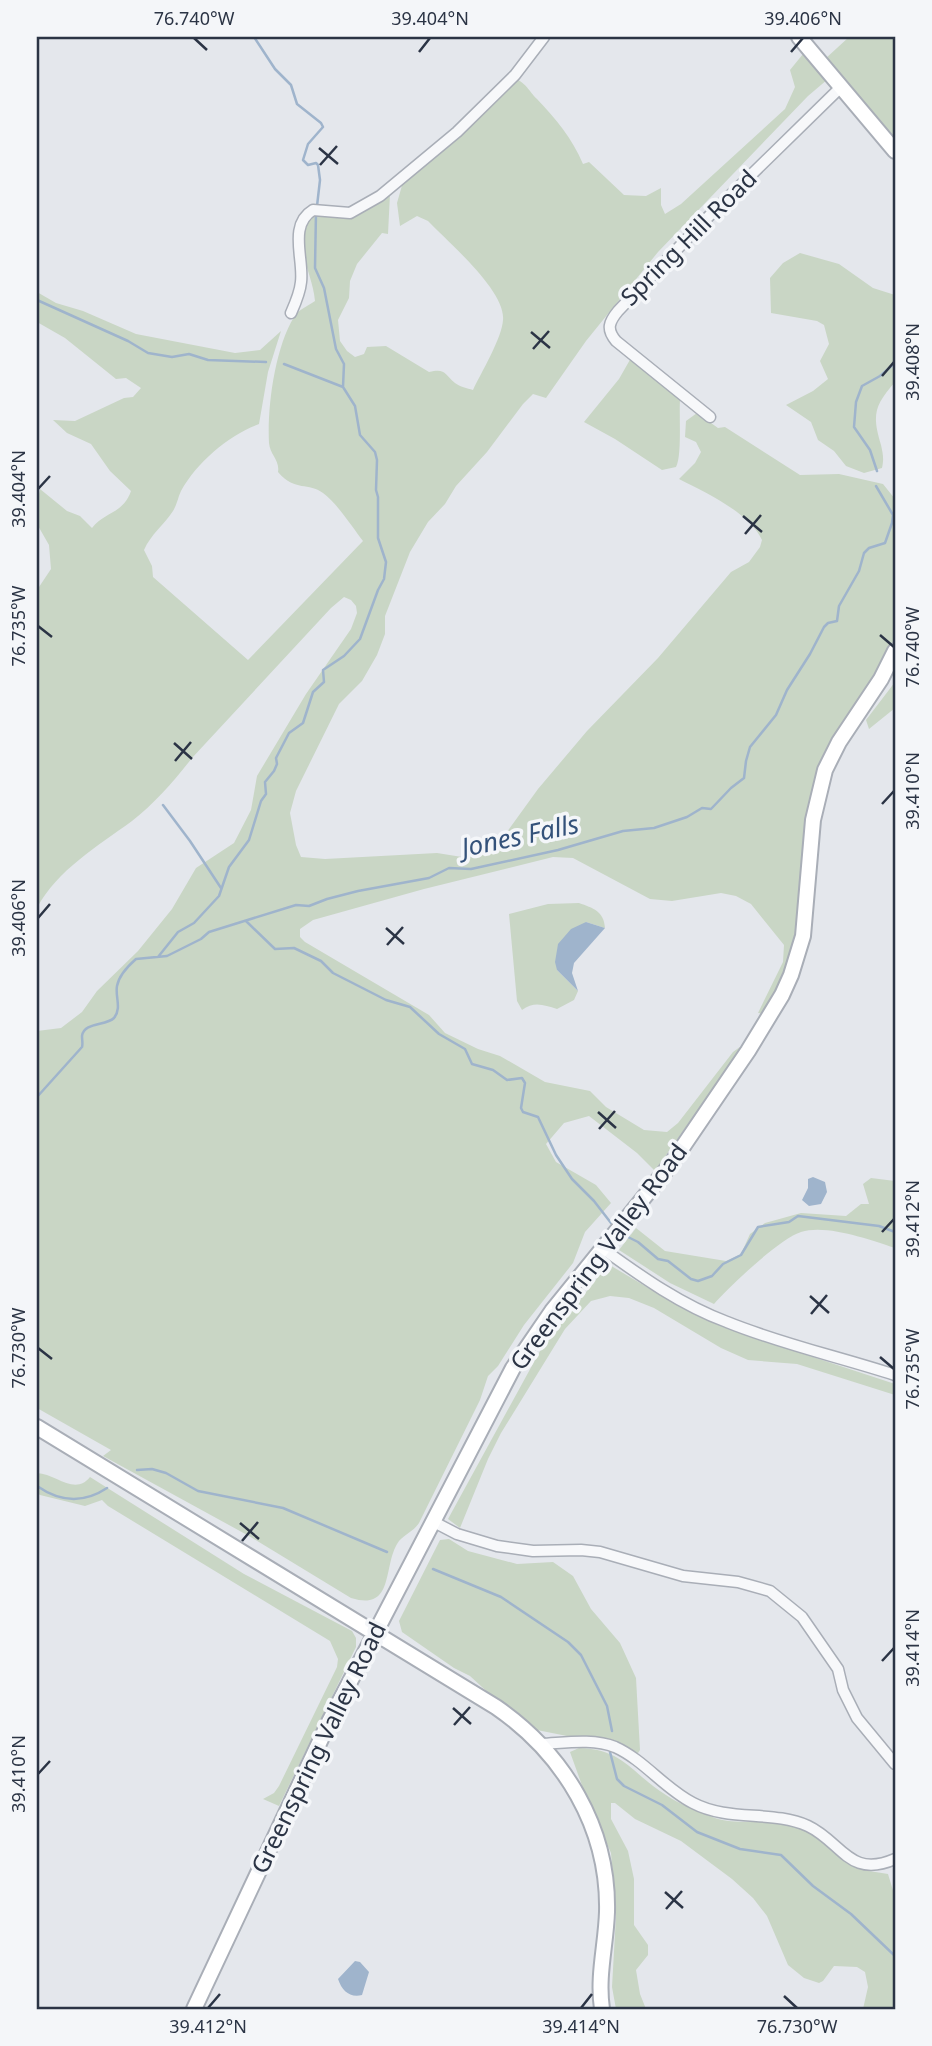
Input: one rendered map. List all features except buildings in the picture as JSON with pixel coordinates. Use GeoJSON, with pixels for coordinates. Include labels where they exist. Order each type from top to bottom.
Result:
{"type":"FeatureCollection","features":[{"type":"Feature","properties":{"kind":"main road"},"geometry":{"type":"LineString","coordinates":[[799,37],[895,151]]}},
{"type":"Feature","properties":{"kind":"main road","name":"Greenspring Valley Road"},"geometry":{"type":"LineString","coordinates":[[194,2009],[374,1632],[513,1368],[552,1311],[652,1190],[699,1124],[748,1051],[791,975],[803,936],[813,820],[820,786],[831,755],[872,695],[895,651]]}},
{"type":"Feature","properties":{"kind":"main road"},"geometry":{"type":"LineString","coordinates":[[37,1427],[506,1714],[541,1744],[575,1788],[591,1824],[603,1863],[607,1916],[600,1975],[602,2009]]}},
{"type":"Feature","properties":{"kind":"street"},"geometry":{"type":"LineString","coordinates":[[291,313],[301,283],[299,231],[305,217],[317,211],[350,213],[380,196],[457,132],[515,75],[544,37]]}},
{"type":"Feature","properties":{"kind":"street","name":"Spring Hill Road"},"geometry":{"type":"LineString","coordinates":[[710,417],[616,341],[610,333],[609,323],[618,310],[704,221],[842,86]]}},
{"type":"Feature","properties":{"kind":"street"},"geometry":{"type":"LineString","coordinates":[[603,1249],[672,1296],[727,1322],[895,1375]]}},
{"type":"Feature","properties":{"kind":"street"},"geometry":{"type":"LineString","coordinates":[[432,1521],[457,1534],[497,1546],[533,1551],[600,1552],[683,1576],[738,1582],[770,1591],[802,1617],[838,1668],[843,1690],[857,1718],[895,1764]]}},
{"type":"Feature","properties":{"kind":"street"},"geometry":{"type":"LineString","coordinates":[[541,1744],[584,1742],[615,1747],[696,1805],[730,1815],[805,1825],[816,1830],[850,1860],[861,1863],[872,1865],[895,1859]]}},
{"type":"Feature","properties":{"kind":"green space"},"geometry":{"type":"Polygon","coordinates":[[[849,37],[895,37],[895,145],[825,59],[849,37]]]}},
{"type":"Feature","properties":{"kind":"green space"},"geometry":{"type":"Polygon","coordinates":[[[803,54],[828,79],[808,96],[658,252],[586,341],[546,398],[533,394],[523,404],[428,522],[410,552],[385,616],[385,634],[377,655],[362,681],[339,704],[296,791],[290,813],[301,857],[325,859],[437,853],[462,857],[486,853],[499,843],[538,789],[587,731],[658,658],[731,572],[749,562],[760,547],[762,540],[756,530],[737,512],[679,479],[695,463],[701,452],[696,442],[685,437],[686,421],[697,413],[718,428],[725,427],[800,475],[839,474],[883,484],[895,499],[895,638],[877,674],[831,741],[816,781],[796,946],[784,979],[765,1014],[758,1013],[783,962],[784,945],[751,904],[736,896],[721,893],[672,901],[650,899],[573,858],[553,857],[424,889],[313,920],[300,929],[300,937],[305,942],[429,1015],[445,1033],[500,1056],[545,1082],[590,1091],[606,1107],[644,1130],[667,1132],[678,1123],[733,1052],[744,1044],[655,1171],[637,1153],[589,1116],[564,1123],[546,1144],[556,1162],[596,1185],[611,1203],[585,1232],[573,1263],[488,1376],[480,1400],[419,1523],[399,1541],[394,1551],[381,1592],[375,1598],[365,1601],[351,1598],[249,1536],[103,1456],[111,1450],[37,1408],[37,1031],[61,1028],[82,1012],[97,991],[138,951],[172,909],[196,868],[234,843],[251,810],[257,776],[306,694],[351,629],[357,613],[356,606],[344,597],[331,608],[156,799],[132,821],[67,870],[45,894],[37,908],[37,607],[39,587],[51,569],[49,545],[37,524],[40,489],[67,511],[80,516],[92,528],[118,509],[128,499],[131,491],[110,471],[91,444],[67,433],[53,420],[75,421],[124,398],[133,397],[141,388],[126,378],[116,379],[65,338],[37,322],[37,292],[56,303],[83,311],[136,334],[235,353],[260,350],[281,331],[268,372],[259,424],[225,442],[205,460],[188,480],[173,511],[144,550],[152,566],[153,577],[248,660],[363,541],[328,497],[318,490],[290,482],[278,472],[278,464],[269,443],[271,395],[282,345],[296,314],[315,301],[302,246],[306,221],[317,216],[353,216],[390,194],[388,234],[382,233],[357,264],[350,281],[349,298],[338,320],[340,341],[355,357],[364,354],[367,347],[386,346],[429,372],[442,371],[457,384],[473,390],[499,336],[503,320],[501,308],[486,281],[428,221],[417,216],[400,226],[397,203],[403,182],[452,143],[517,79],[557,122],[583,164],[589,162],[624,195],[646,196],[661,188],[661,205],[665,214],[681,204],[785,109],[795,87],[790,70],[803,54]]]}},
{"type":"Feature","properties":{"kind":"green space"},"geometry":{"type":"Polygon","coordinates":[[[800,253],[839,264],[873,288],[895,295],[895,382],[879,405],[876,418],[883,454],[882,468],[864,473],[846,466],[834,451],[818,440],[811,422],[786,405],[813,391],[828,379],[820,361],[829,344],[824,325],[817,321],[771,313],[770,278],[783,263],[800,253]]]}},
{"type":"Feature","properties":{"kind":"green space"},"geometry":{"type":"Polygon","coordinates":[[[631,358],[680,400],[680,445],[676,467],[662,470],[584,422],[619,379],[631,358]]]}},
{"type":"Feature","properties":{"kind":"green space"},"geometry":{"type":"Polygon","coordinates":[[[895,682],[895,708],[869,729],[866,720],[895,682]]]}},
{"type":"Feature","properties":{"kind":"green space"},"geometry":{"type":"Polygon","coordinates":[[[579,903],[600,914],[605,928],[586,922],[557,970],[578,991],[574,1000],[557,1009],[535,1005],[522,1010],[517,1001],[509,914],[548,904],[579,903]]]}},
{"type":"Feature","properties":{"kind":"green space"},"geometry":{"type":"Polygon","coordinates":[[[871,1178],[895,1181],[895,1248],[836,1231],[801,1232],[768,1253],[714,1304],[670,1283],[619,1250],[636,1228],[665,1251],[726,1261],[741,1254],[750,1234],[765,1223],[801,1213],[846,1216],[861,1204],[869,1204],[863,1184],[871,1178]]]}},
{"type":"Feature","properties":{"kind":"green space"},"geometry":{"type":"Polygon","coordinates":[[[608,1264],[682,1308],[755,1338],[895,1384],[895,1395],[797,1364],[748,1360],[721,1348],[654,1308],[629,1298],[610,1296],[591,1301],[565,1329],[501,1433],[460,1528],[448,1519],[540,1351],[608,1264]]]}},
{"type":"Feature","properties":{"kind":"green space"},"geometry":{"type":"Polygon","coordinates":[[[37,1473],[78,1485],[90,1477],[244,1574],[352,1631],[356,1638],[356,1647],[279,1806],[263,1799],[274,1793],[279,1786],[337,1667],[338,1659],[330,1641],[102,1500],[85,1506],[40,1495],[37,1493],[37,1473]]]}},
{"type":"Feature","properties":{"kind":"green space"},"geometry":{"type":"Polygon","coordinates":[[[449,1539],[468,1551],[517,1564],[553,1562],[573,1576],[591,1609],[620,1643],[636,1678],[640,1750],[636,1756],[601,1738],[582,1739],[537,1730],[470,1676],[402,1632],[399,1621],[440,1540],[449,1539]]]}},
{"type":"Feature","properties":{"kind":"green space"},"geometry":{"type":"Polygon","coordinates":[[[579,1748],[594,1749],[617,1758],[666,1795],[699,1811],[729,1821],[780,1822],[800,1826],[816,1834],[855,1866],[888,1874],[895,1897],[895,2009],[863,2009],[868,1987],[865,1972],[857,1967],[834,1966],[819,1983],[804,1978],[788,1965],[767,1916],[753,1898],[681,1841],[635,1819],[615,1803],[611,1803],[611,1819],[628,1851],[634,1879],[634,1925],[648,1945],[648,1955],[636,1970],[646,2009],[616,2009],[612,1987],[616,1916],[611,1853],[570,1752],[579,1748]]]}},
{"type":"Feature","properties":{"kind":"water"},"geometry":{"type":"Polygon","coordinates":[[[586,922],[605,928],[574,963],[572,973],[578,991],[557,970],[555,962],[558,944],[571,929],[586,922]]]}},
{"type":"Feature","properties":{"kind":"water"},"geometry":{"type":"Polygon","coordinates":[[[813,1177],[825,1182],[827,1192],[821,1204],[809,1206],[802,1200],[808,1188],[808,1179],[813,1177]]]}},
{"type":"Feature","properties":{"kind":"water"},"geometry":{"type":"Polygon","coordinates":[[[355,1961],[360,1962],[369,1972],[362,1995],[358,1996],[347,1993],[338,1979],[355,1961]]]}},
{"type":"Feature","properties":{"kind":"waterway"},"geometry":{"type":"LineString","coordinates":[[254,37],[275,69],[291,85],[297,104],[323,127],[308,144],[303,160],[308,165],[318,165],[320,180],[317,206]]}},
{"type":"Feature","properties":{"kind":"waterway"},"geometry":{"type":"LineString","coordinates":[[158,957],[178,932],[194,923],[219,896],[229,867],[249,840],[261,801],[266,794],[265,782],[274,771],[276,758],[289,733],[303,723],[313,692],[324,682],[323,670],[344,656],[360,639],[384,579],[386,562],[378,538],[377,460],[375,452],[360,435],[355,406],[343,387],[344,364],[336,349],[324,288],[315,268],[316,212]]}},
{"type":"Feature","properties":{"kind":"waterway"},"geometry":{"type":"LineString","coordinates":[[37,300],[128,341],[148,353],[172,357],[189,354],[208,360],[266,362]]}},
{"type":"Feature","properties":{"kind":"waterway","name":"Jones Falls"},"geometry":{"type":"LineString","coordinates":[[877,471],[870,450],[854,427],[856,402],[862,386],[895,363]]}},
{"type":"Feature","properties":{"kind":"waterway"},"geometry":{"type":"LineString","coordinates":[[284,364],[343,387]]}},
{"type":"Feature","properties":{"kind":"waterway","name":"Jones Falls"},"geometry":{"type":"LineString","coordinates":[[37,1097],[82,1047],[82,1036],[87,1028],[114,1018],[118,1010],[118,982],[136,959],[167,956],[201,939],[209,932],[296,905],[309,906],[358,891],[429,878],[449,868],[471,869],[558,850],[623,831],[654,828],[687,817],[702,808],[711,809],[744,778],[750,747],[776,715],[787,690],[824,627],[837,621],[839,606],[859,571],[864,553],[869,548],[885,543],[893,515],[876,486]]}},
{"type":"Feature","properties":{"kind":"waterway"},"geometry":{"type":"LineString","coordinates":[[163,805],[221,888]]}},
{"type":"Feature","properties":{"kind":"waterway"},"geometry":{"type":"LineString","coordinates":[[246,921],[275,949],[294,948],[321,961],[333,973],[386,1000],[410,1007],[439,1034],[465,1049],[472,1064],[493,1070],[507,1080],[522,1078],[525,1083],[521,1108],[523,1112],[538,1117],[556,1155],[572,1179],[611,1223]]}},
{"type":"Feature","properties":{"kind":"waterway"},"geometry":{"type":"LineString","coordinates":[[628,1237],[658,1259],[668,1261],[691,1279],[698,1281],[712,1276],[723,1264],[741,1255],[758,1227],[789,1222],[798,1216],[879,1226],[895,1232]]}},
{"type":"Feature","properties":{"kind":"waterway"},"geometry":{"type":"LineString","coordinates":[[137,1470],[152,1469],[166,1473],[198,1491],[283,1508],[387,1552]]}},
{"type":"Feature","properties":{"kind":"waterway"},"geometry":{"type":"LineString","coordinates":[[37,1486],[54,1495],[72,1499],[89,1497],[107,1488]]}},
{"type":"Feature","properties":{"kind":"waterway"},"geometry":{"type":"LineString","coordinates":[[433,1569],[501,1597],[568,1642],[581,1655],[607,1706],[612,1731]]}},
{"type":"Feature","properties":{"kind":"waterway"},"geometry":{"type":"LineString","coordinates":[[610,1752],[617,1779],[624,1786],[662,1805],[697,1832],[740,1849],[781,1855],[813,1886],[851,1914],[895,1956]]}}]}
